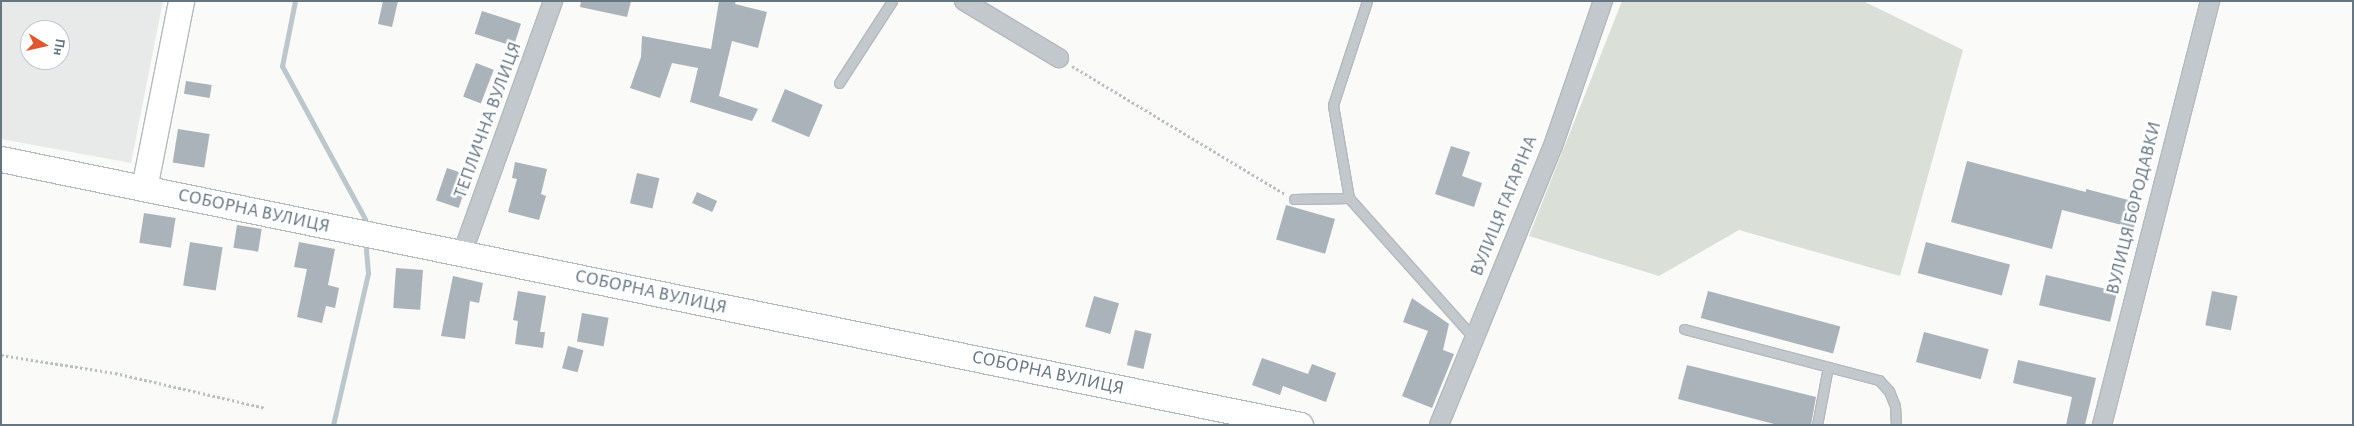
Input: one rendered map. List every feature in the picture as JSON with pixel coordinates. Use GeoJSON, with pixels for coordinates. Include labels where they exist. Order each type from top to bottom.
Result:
{"type":"FeatureCollection","features":[{"type":"Feature","properties":{"kind":"main road"},"geometry":{"type":"LineString","coordinates":[[144,188],[181,1]]}},
{"type":"Feature","properties":{"kind":"main road","name":"СОБОРНА ВУЛИЦЯ"},"geometry":{"type":"LineString","coordinates":[[1,159],[1300,425]]}},
{"type":"Feature","properties":{"kind":"street","name":"ТЕПЛИЧНА ВУЛИЦЯ"},"geometry":{"type":"LineString","coordinates":[[462,254],[553,1]]}},
{"type":"Feature","properties":{"kind":"street"},"geometry":{"type":"LineString","coordinates":[[964,1],[1059,58]]}},
{"type":"Feature","properties":{"kind":"street","name":"ВУЛИЦЯ ГАГАРІНА"},"geometry":{"type":"LineString","coordinates":[[1439,425],[1473,337],[1546,163],[1603,1]]}},
{"type":"Feature","properties":{"kind":"street","name":"ВУЛИЦЯ БОРОДАВКИ"},"geometry":{"type":"LineString","coordinates":[[2102,425],[2210,1]]}},
{"type":"Feature","properties":{"kind":"lane"},"geometry":{"type":"LineString","coordinates":[[839,83],[892,1]]}},
{"type":"Feature","properties":{"kind":"lane"},"geometry":{"type":"LineString","coordinates":[[1367,1],[1333,105],[1349,198],[1473,337]]}},
{"type":"Feature","properties":{"kind":"lane"},"geometry":{"type":"LineString","coordinates":[[1294,199],[1349,198]]}},
{"type":"Feature","properties":{"kind":"lane"},"geometry":{"type":"LineString","coordinates":[[1684,329],[1879,380],[1889,391],[1895,406],[1896,425]]}},
{"type":"Feature","properties":{"kind":"lane"},"geometry":{"type":"LineString","coordinates":[[1817,425],[1828,367]]}},
{"type":"Feature","properties":{"kind":"path"},"geometry":{"type":"LineString","coordinates":[[1059,58],[1294,199]]}},
{"type":"Feature","properties":{"kind":"path"},"geometry":{"type":"LineString","coordinates":[[1,354],[115,373],[265,408]]}},
{"type":"Feature","properties":{"kind":"shaded area"},"geometry":{"type":"Polygon","coordinates":[[[1,1],[163,1],[131,163],[1,139],[1,1]]]}},
{"type":"Feature","properties":{"kind":"shaded area"},"geometry":{"type":"Polygon","coordinates":[[[1622,1],[1863,1],[1963,50],[1900,276],[1739,230],[1659,276],[1529,236],[1622,1]]]}},
{"type":"Feature","properties":{"kind":"building"},"geometry":{"type":"Polygon","coordinates":[[[383,1],[398,1],[392,27],[378,24],[383,1]]]}},
{"type":"Feature","properties":{"kind":"building"},"geometry":{"type":"Polygon","coordinates":[[[581,1],[631,1],[627,17],[580,7],[581,1]]]}},
{"type":"Feature","properties":{"kind":"building"},"geometry":{"type":"Polygon","coordinates":[[[719,1],[736,1],[735,4],[767,12],[758,48],[732,41],[719,96],[758,109],[752,121],[690,102],[698,68],[672,63],[660,98],[630,88],[641,57],[642,36],[711,49],[719,1]]]}},
{"type":"Feature","properties":{"kind":"building"},"geometry":{"type":"Polygon","coordinates":[[[482,11],[521,24],[514,46],[475,34],[482,11]]]}},
{"type":"Feature","properties":{"kind":"building"},"geometry":{"type":"Polygon","coordinates":[[[476,63],[494,70],[481,103],[463,97],[476,63]]]}},
{"type":"Feature","properties":{"kind":"building"},"geometry":{"type":"Polygon","coordinates":[[[186,81],[212,85],[210,98],[184,94],[186,81]]]}},
{"type":"Feature","properties":{"kind":"building"},"geometry":{"type":"Polygon","coordinates":[[[785,89],[823,105],[809,137],[771,121],[785,89]]]}},
{"type":"Feature","properties":{"kind":"building"},"geometry":{"type":"Polygon","coordinates":[[[178,129],[210,134],[204,168],[173,163],[178,129]]]}},
{"type":"Feature","properties":{"kind":"building"},"geometry":{"type":"Polygon","coordinates":[[[1451,146],[1470,152],[1462,176],[1482,183],[1474,207],[1435,194],[1451,146]]]}},
{"type":"Feature","properties":{"kind":"building"},"geometry":{"type":"Polygon","coordinates":[[[1967,161],[2086,192],[2086,189],[2140,203],[2134,228],[2062,210],[2052,249],[1951,222],[1967,161]]]}},
{"type":"Feature","properties":{"kind":"building"},"geometry":{"type":"Polygon","coordinates":[[[515,162],[547,169],[541,194],[546,196],[539,220],[508,212],[517,179],[512,178],[515,162]]]}},
{"type":"Feature","properties":{"kind":"building"},"geometry":{"type":"Polygon","coordinates":[[[447,168],[470,176],[459,208],[436,200],[447,168]]]}},
{"type":"Feature","properties":{"kind":"building"},"geometry":{"type":"Polygon","coordinates":[[[637,173],[659,178],[652,208],[630,203],[637,173]]]}},
{"type":"Feature","properties":{"kind":"building"},"geometry":{"type":"Polygon","coordinates":[[[697,192],[717,201],[712,212],[692,203],[697,192]]]}},
{"type":"Feature","properties":{"kind":"building"},"geometry":{"type":"Polygon","coordinates":[[[1286,205],[1335,219],[1325,254],[1276,240],[1286,205]]]}},
{"type":"Feature","properties":{"kind":"building"},"geometry":{"type":"Polygon","coordinates":[[[144,213],[176,218],[171,248],[139,243],[144,213]]]}},
{"type":"Feature","properties":{"kind":"building"},"geometry":{"type":"Polygon","coordinates":[[[237,225],[262,229],[258,252],[233,248],[237,225]]]}},
{"type":"Feature","properties":{"kind":"building"},"geometry":{"type":"Polygon","coordinates":[[[190,242],[223,247],[216,291],[183,285],[190,242]]]}},
{"type":"Feature","properties":{"kind":"building"},"geometry":{"type":"Polygon","coordinates":[[[299,242],[335,249],[328,285],[339,288],[335,308],[326,306],[322,323],[297,317],[307,269],[294,267],[299,242]]]}},
{"type":"Feature","properties":{"kind":"building"},"geometry":{"type":"Polygon","coordinates":[[[1926,242],[2010,265],[2002,295],[1918,273],[1926,242]]]}},
{"type":"Feature","properties":{"kind":"building"},"geometry":{"type":"Polygon","coordinates":[[[396,268],[423,270],[420,310],[393,308],[396,268]]]}},
{"type":"Feature","properties":{"kind":"building"},"geometry":{"type":"Polygon","coordinates":[[[2046,275],[2117,291],[2110,322],[2039,305],[2046,275]]]}},
{"type":"Feature","properties":{"kind":"building"},"geometry":{"type":"Polygon","coordinates":[[[453,276],[483,283],[479,303],[470,301],[465,339],[441,336],[453,276]]]}},
{"type":"Feature","properties":{"kind":"building"},"geometry":{"type":"Polygon","coordinates":[[[518,291],[546,296],[540,332],[545,332],[543,348],[515,344],[518,321],[513,320],[518,291]]]}},
{"type":"Feature","properties":{"kind":"building"},"geometry":{"type":"Polygon","coordinates":[[[1708,291],[1840,326],[1833,354],[1701,318],[1708,291]]]}},
{"type":"Feature","properties":{"kind":"building"},"geometry":{"type":"Polygon","coordinates":[[[2212,291],[2238,296],[2231,330],[2205,325],[2212,291]]]}},
{"type":"Feature","properties":{"kind":"building"},"geometry":{"type":"Polygon","coordinates":[[[1094,296],[1119,303],[1110,334],[1085,327],[1094,296]]]}},
{"type":"Feature","properties":{"kind":"building"},"geometry":{"type":"Polygon","coordinates":[[[1412,298],[1449,324],[1443,350],[1454,354],[1432,408],[1402,396],[1428,331],[1403,322],[1412,298]]]}},
{"type":"Feature","properties":{"kind":"building"},"geometry":{"type":"Polygon","coordinates":[[[582,313],[609,318],[604,346],[577,342],[582,313]]]}},
{"type":"Feature","properties":{"kind":"building"},"geometry":{"type":"Polygon","coordinates":[[[1135,330],[1152,334],[1143,369],[1127,365],[1135,330]]]}},
{"type":"Feature","properties":{"kind":"building"},"geometry":{"type":"Polygon","coordinates":[[[1924,332],[1989,349],[1981,379],[1916,362],[1924,332]]]}},
{"type":"Feature","properties":{"kind":"building"},"geometry":{"type":"Polygon","coordinates":[[[568,346],[583,350],[578,372],[562,368],[568,346]]]}},
{"type":"Feature","properties":{"kind":"building"},"geometry":{"type":"Polygon","coordinates":[[[1262,358],[1308,374],[1312,364],[1336,373],[1326,402],[1283,386],[1280,395],[1252,385],[1262,358]]]}},
{"type":"Feature","properties":{"kind":"building"},"geometry":{"type":"Polygon","coordinates":[[[2018,360],[2096,378],[2085,425],[2066,425],[2072,397],[2013,383],[2018,360]]]}},
{"type":"Feature","properties":{"kind":"building"},"geometry":{"type":"Polygon","coordinates":[[[1687,365],[1816,397],[1811,425],[1778,425],[1678,399],[1687,365]]]}},
{"type":"Feature","properties":{"kind":"waterway"},"geometry":{"type":"LineString","coordinates":[[295,1],[282,66],[365,219]]}},
{"type":"Feature","properties":{"kind":"waterway"},"geometry":{"type":"LineString","coordinates":[[333,425],[368,273],[366,249]]}}]}
